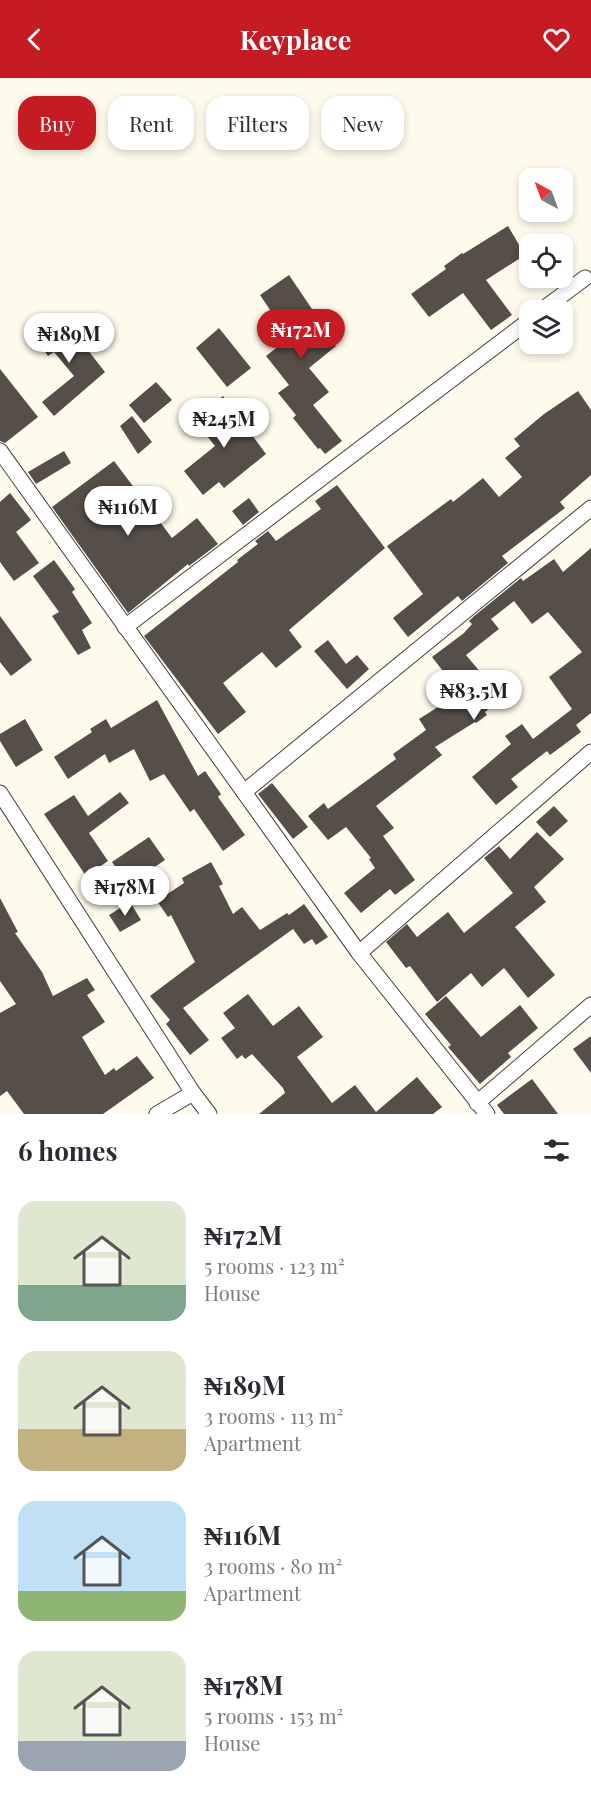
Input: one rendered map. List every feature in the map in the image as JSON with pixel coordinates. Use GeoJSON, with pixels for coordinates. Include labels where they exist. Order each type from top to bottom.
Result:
{"type":"FeatureCollection","features":[{"type":"Feature","properties":{"kind":"street"},"geometry":{"type":"LineString","coordinates":[[555,300],[585,278]]}},
{"type":"Feature","properties":{"kind":"street"},"geometry":{"type":"LineString","coordinates":[[126,627],[519,328]]}},
{"type":"Feature","properties":{"kind":"street"},"geometry":{"type":"LineString","coordinates":[[0,451],[358,953],[482,1108],[591,1005]]}},
{"type":"Feature","properties":{"kind":"street"},"geometry":{"type":"LineString","coordinates":[[244,792],[591,508]]}},
{"type":"Feature","properties":{"kind":"street"},"geometry":{"type":"LineString","coordinates":[[358,953],[591,752]]}},
{"type":"Feature","properties":{"kind":"street"},"geometry":{"type":"LineString","coordinates":[[0,793],[193,1093],[209,1114]]}},
{"type":"Feature","properties":{"kind":"street"},"geometry":{"type":"LineString","coordinates":[[157,1114],[193,1093]]}},
{"type":"Feature","properties":{"kind":"building"},"geometry":{"type":"Polygon","coordinates":[[[508,226],[519,245],[519,259],[486,280],[512,315],[491,330],[463,293],[429,317],[411,294],[446,269],[444,266],[508,226]]]}},
{"type":"Feature","properties":{"kind":"building"},"geometry":{"type":"Polygon","coordinates":[[[289,275],[314,312],[311,314],[336,346],[309,368],[329,392],[313,405],[342,441],[325,454],[320,448],[318,449],[293,418],[296,415],[278,393],[289,385],[266,356],[289,338],[260,295],[289,275]]]}},
{"type":"Feature","properties":{"kind":"building"},"geometry":{"type":"Polygon","coordinates":[[[61,316],[105,372],[54,416],[42,402],[74,376],[54,352],[48,356],[40,345],[45,341],[39,333],[61,316]]]}},
{"type":"Feature","properties":{"kind":"building"},"geometry":{"type":"Polygon","coordinates":[[[219,328],[251,368],[227,387],[196,348],[219,328]]]}},
{"type":"Feature","properties":{"kind":"building"},"geometry":{"type":"Polygon","coordinates":[[[0,369],[38,417],[5,443],[0,441],[0,369]]]}},
{"type":"Feature","properties":{"kind":"building"},"geometry":{"type":"Polygon","coordinates":[[[156,382],[172,400],[144,423],[129,405],[156,382]]]}},
{"type":"Feature","properties":{"kind":"building"},"geometry":{"type":"Polygon","coordinates":[[[578,391],[591,410],[591,475],[560,502],[565,508],[502,556],[508,563],[462,601],[458,596],[408,637],[393,618],[423,594],[387,546],[451,499],[453,502],[483,478],[499,497],[522,477],[505,458],[520,446],[514,439],[544,414],[578,391]]]}},
{"type":"Feature","properties":{"kind":"building"},"geometry":{"type":"Polygon","coordinates":[[[223,396],[266,454],[224,488],[219,482],[203,495],[184,471],[215,446],[195,421],[223,396]]]}},
{"type":"Feature","properties":{"kind":"building"},"geometry":{"type":"Polygon","coordinates":[[[132,416],[152,442],[138,454],[120,426],[132,416]]]}},
{"type":"Feature","properties":{"kind":"building"},"geometry":{"type":"Polygon","coordinates":[[[64,451],[71,463],[36,484],[28,472],[64,451]]]}},
{"type":"Feature","properties":{"kind":"building"},"geometry":{"type":"Polygon","coordinates":[[[114,461],[172,538],[197,518],[218,544],[189,566],[188,564],[128,613],[52,507],[114,461]]]}},
{"type":"Feature","properties":{"kind":"building"},"geometry":{"type":"Polygon","coordinates":[[[337,485],[385,548],[289,630],[302,647],[276,668],[262,652],[223,683],[246,712],[218,734],[144,636],[238,562],[237,560],[258,544],[255,541],[268,531],[276,541],[321,509],[315,501],[337,485]]]}},
{"type":"Feature","properties":{"kind":"building"},"geometry":{"type":"Polygon","coordinates":[[[10,493],[31,520],[16,532],[39,563],[14,581],[0,562],[0,502],[10,493]]]}},
{"type":"Feature","properties":{"kind":"building"},"geometry":{"type":"Polygon","coordinates":[[[249,498],[259,512],[243,525],[232,511],[249,498]]]}},
{"type":"Feature","properties":{"kind":"building"},"geometry":{"type":"Polygon","coordinates":[[[591,548],[591,713],[576,725],[581,732],[550,755],[547,751],[511,779],[518,787],[496,805],[472,777],[511,744],[505,736],[522,724],[533,739],[572,709],[549,677],[582,652],[548,612],[532,624],[514,601],[491,619],[499,629],[466,655],[502,698],[485,712],[487,715],[435,747],[442,755],[376,806],[394,828],[383,836],[415,880],[395,895],[390,889],[361,913],[344,893],[375,868],[369,859],[371,858],[346,827],[328,840],[308,816],[324,803],[328,809],[396,759],[393,754],[426,730],[419,719],[460,693],[432,657],[464,633],[472,624],[469,621],[473,617],[521,578],[523,581],[554,559],[563,572],[591,548]]]}},
{"type":"Feature","properties":{"kind":"building"},"geometry":{"type":"Polygon","coordinates":[[[54,560],[75,589],[72,592],[92,623],[82,630],[91,648],[78,655],[52,616],[59,612],[33,576],[54,560]]]}},
{"type":"Feature","properties":{"kind":"building"},"geometry":{"type":"Polygon","coordinates":[[[0,616],[32,660],[11,676],[0,662],[0,616]]]}},
{"type":"Feature","properties":{"kind":"building"},"geometry":{"type":"Polygon","coordinates":[[[328,640],[346,664],[357,655],[369,669],[347,689],[314,651],[328,640]]]}},
{"type":"Feature","properties":{"kind":"building"},"geometry":{"type":"Polygon","coordinates":[[[157,700],[198,776],[205,771],[221,794],[218,797],[245,835],[223,851],[194,809],[190,812],[164,774],[150,781],[134,749],[109,763],[105,754],[68,779],[54,757],[92,732],[90,729],[106,719],[111,728],[157,700]]]}},
{"type":"Feature","properties":{"kind":"building"},"geometry":{"type":"Polygon","coordinates":[[[25,719],[43,750],[16,767],[0,741],[0,734],[25,719]]]}},
{"type":"Feature","properties":{"kind":"building"},"geometry":{"type":"Polygon","coordinates":[[[272,783],[308,827],[293,839],[258,794],[272,783]]]}},
{"type":"Feature","properties":{"kind":"building"},"geometry":{"type":"Polygon","coordinates":[[[120,792],[129,803],[89,833],[108,861],[86,876],[44,814],[74,795],[88,816],[120,792]]]}},
{"type":"Feature","properties":{"kind":"building"},"geometry":{"type":"Polygon","coordinates":[[[554,806],[568,821],[550,837],[536,822],[554,806]]]}},
{"type":"Feature","properties":{"kind":"building"},"geometry":{"type":"Polygon","coordinates":[[[537,832],[564,859],[534,887],[546,902],[515,927],[555,975],[528,998],[504,968],[482,987],[471,973],[437,1002],[410,966],[406,968],[386,942],[407,924],[417,937],[448,912],[464,933],[513,893],[484,858],[499,846],[510,859],[537,832]]]}},
{"type":"Feature","properties":{"kind":"building"},"geometry":{"type":"Polygon","coordinates":[[[149,837],[165,860],[128,885],[112,862],[149,837]]]}},
{"type":"Feature","properties":{"kind":"building"},"geometry":{"type":"Polygon","coordinates":[[[211,862],[223,884],[219,886],[233,914],[242,907],[260,930],[287,913],[289,915],[304,904],[328,937],[316,945],[312,939],[304,944],[293,929],[183,1008],[209,1040],[190,1055],[166,1024],[170,1020],[150,996],[195,962],[171,915],[168,917],[157,901],[184,883],[182,878],[211,862]]]}},
{"type":"Feature","properties":{"kind":"building"},"geometry":{"type":"Polygon","coordinates":[[[0,898],[18,932],[15,933],[42,972],[53,996],[87,978],[95,990],[87,995],[105,1022],[82,1037],[105,1075],[114,1068],[116,1071],[137,1056],[154,1078],[103,1114],[24,1114],[7,1091],[0,1096],[0,1013],[16,1004],[0,981],[0,898]]]}},
{"type":"Feature","properties":{"kind":"building"},"geometry":{"type":"Polygon","coordinates":[[[130,902],[141,920],[120,932],[109,915],[130,902]]]}},
{"type":"Feature","properties":{"kind":"building"},"geometry":{"type":"Polygon","coordinates":[[[248,994],[273,1026],[299,1006],[323,1037],[297,1057],[332,1103],[355,1085],[376,1112],[417,1077],[442,1107],[433,1114],[259,1114],[285,1093],[283,1088],[252,1054],[245,1059],[242,1055],[237,1059],[221,1038],[235,1028],[223,1013],[248,994]]]}},
{"type":"Feature","properties":{"kind":"building"},"geometry":{"type":"Polygon","coordinates":[[[446,996],[481,1037],[520,1005],[538,1028],[508,1053],[511,1057],[480,1084],[448,1047],[451,1045],[425,1014],[446,996]]]}},
{"type":"Feature","properties":{"kind":"building"},"geometry":{"type":"Polygon","coordinates":[[[591,1036],[591,1073],[573,1049],[591,1036]]]}},
{"type":"Feature","properties":{"kind":"building"},"geometry":{"type":"Polygon","coordinates":[[[532,1079],[558,1114],[504,1114],[497,1105],[532,1079]]]}}]}
